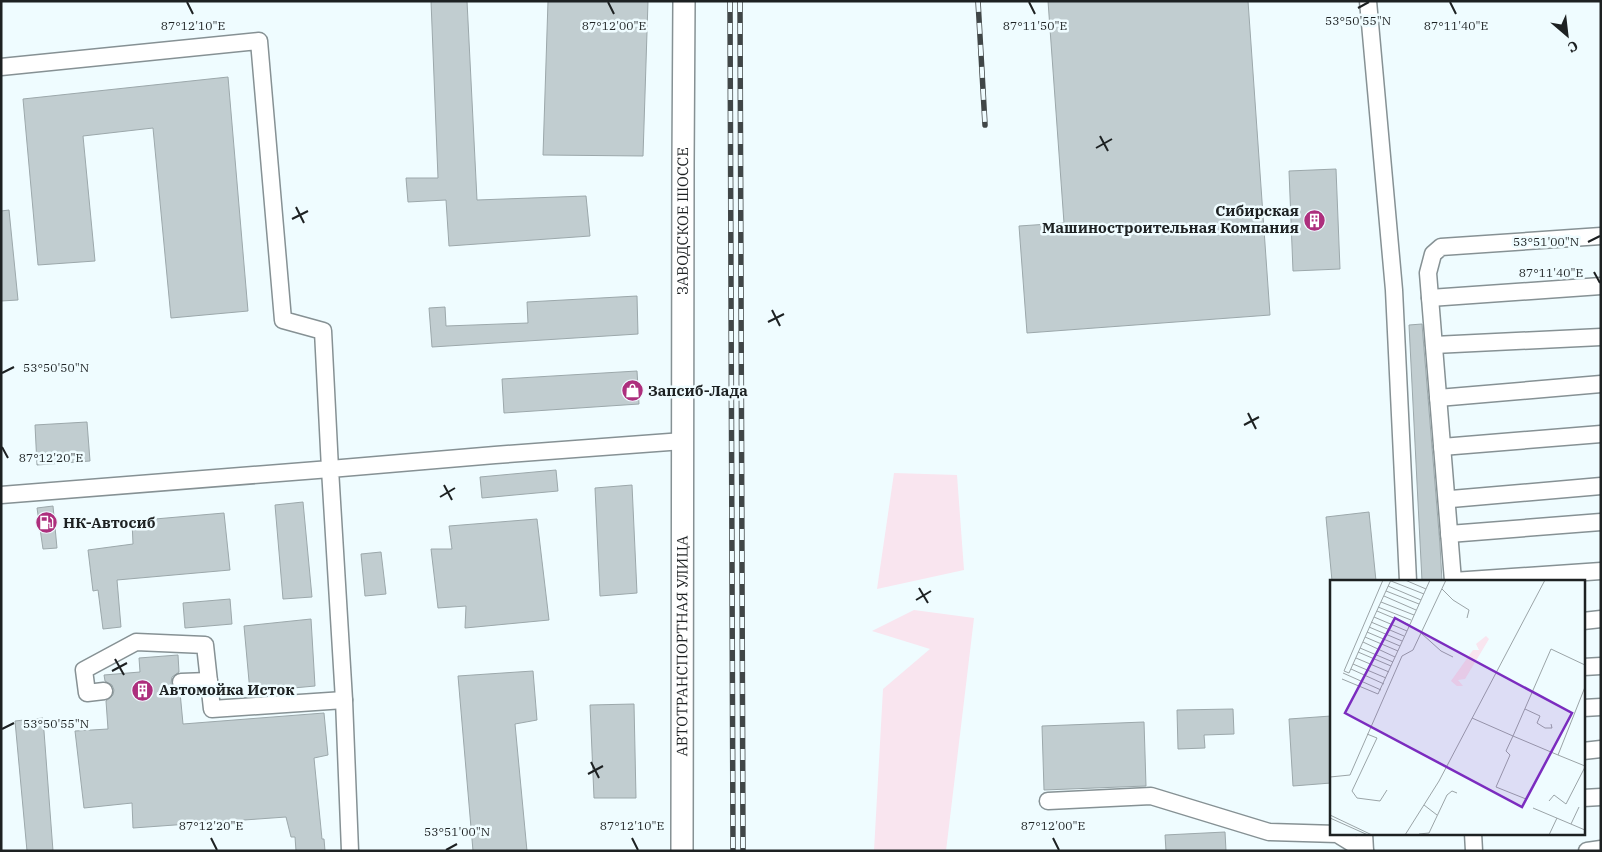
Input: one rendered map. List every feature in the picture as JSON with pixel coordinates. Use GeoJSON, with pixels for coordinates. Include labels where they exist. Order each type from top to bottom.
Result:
{"type":"FeatureCollection","features":[{"type":"Feature","properties":{"kind":"main road","name":"ЗАВОДСКОЕ ШОССЕ"},"geometry":{"type":"LineString","coordinates":[[683,441],[684,1]]}},
{"type":"Feature","properties":{"kind":"main road","name":"АВТОТРАНСПОРТНАЯ УЛИЦА"},"geometry":{"type":"LineString","coordinates":[[682,851],[683,441]]}},
{"type":"Feature","properties":{"kind":"lane"},"geometry":{"type":"LineString","coordinates":[[1368,1],[1394,290],[1408,580]]}},
{"type":"Feature","properties":{"kind":"lane"},"geometry":{"type":"LineString","coordinates":[[1,67],[259,41],[283,320],[323,330],[344,700],[350,851]]}},
{"type":"Feature","properties":{"kind":"lane"},"geometry":{"type":"LineString","coordinates":[[1453,580],[1428,273],[1433,254],[1441,247],[1601,236]]}},
{"type":"Feature","properties":{"kind":"lane"},"geometry":{"type":"LineString","coordinates":[[1430,298],[1601,286]]}},
{"type":"Feature","properties":{"kind":"lane"},"geometry":{"type":"LineString","coordinates":[[1434,345],[1601,337]]}},
{"type":"Feature","properties":{"kind":"lane"},"geometry":{"type":"LineString","coordinates":[[1438,398],[1601,384]]}},
{"type":"Feature","properties":{"kind":"lane"},"geometry":{"type":"LineString","coordinates":[[1442,447],[1601,434]]}},
{"type":"Feature","properties":{"kind":"lane"},"geometry":{"type":"LineString","coordinates":[[1,495],[683,441]]}},
{"type":"Feature","properties":{"kind":"lane"},"geometry":{"type":"LineString","coordinates":[[1451,499],[1601,486]]}},
{"type":"Feature","properties":{"kind":"lane"},"geometry":{"type":"LineString","coordinates":[[1449,534],[1601,522]]}},
{"type":"Feature","properties":{"kind":"lane"},"geometry":{"type":"LineString","coordinates":[[1469,580],[1601,572]]}},
{"type":"Feature","properties":{"kind":"lane"},"geometry":{"type":"LineString","coordinates":[[1584,621],[1601,619]]}},
{"type":"Feature","properties":{"kind":"lane"},"geometry":{"type":"LineString","coordinates":[[104,691],[87,693],[84,670],[136,642],[205,645],[212,710],[344,700]]}},
{"type":"Feature","properties":{"kind":"lane"},"geometry":{"type":"LineString","coordinates":[[1584,668],[1601,666]]}},
{"type":"Feature","properties":{"kind":"lane"},"geometry":{"type":"LineString","coordinates":[[181,682],[209,681]]}},
{"type":"Feature","properties":{"kind":"lane"},"geometry":{"type":"LineString","coordinates":[[1584,708],[1601,707]]}},
{"type":"Feature","properties":{"kind":"lane"},"geometry":{"type":"LineString","coordinates":[[1584,750],[1601,749]]}},
{"type":"Feature","properties":{"kind":"lane"},"geometry":{"type":"LineString","coordinates":[[1048,801],[1152,796],[1269,832],[1330,834]]}},
{"type":"Feature","properties":{"kind":"lane"},"geometry":{"type":"LineString","coordinates":[[1584,798],[1601,796]]}},
{"type":"Feature","properties":{"kind":"lane"},"geometry":{"type":"LineString","coordinates":[[1337,834],[1365,851],[1364,834]]}},
{"type":"Feature","properties":{"kind":"lane"},"geometry":{"type":"LineString","coordinates":[[1473,834],[1474,851]]}},
{"type":"Feature","properties":{"kind":"lane"},"geometry":{"type":"LineString","coordinates":[[1587,851],[1601,849]]}},
{"type":"Feature","properties":{"kind":"shaded area"},"geometry":{"type":"Polygon","coordinates":[[[894,473],[957,475],[964,570],[877,589],[894,473]]]}},
{"type":"Feature","properties":{"kind":"shaded area"},"geometry":{"type":"Polygon","coordinates":[[[914,610],[974,618],[946,851],[874,851],[883,689],[930,649],[872,631],[914,610]]]}},
{"type":"Feature","properties":{"kind":"building"},"geometry":{"type":"Polygon","coordinates":[[[431,1],[467,1],[477,200],[586,196],[590,236],[449,246],[446,200],[408,202],[406,178],[438,178],[431,1]]]}},
{"type":"Feature","properties":{"kind":"building"},"geometry":{"type":"Polygon","coordinates":[[[548,1],[648,1],[643,156],[543,155],[548,1]]]}},
{"type":"Feature","properties":{"kind":"building"},"geometry":{"type":"Polygon","coordinates":[[[1048,1],[1248,1],[1270,315],[1027,333],[1019,226],[1064,223],[1048,1]]]}},
{"type":"Feature","properties":{"kind":"building"},"geometry":{"type":"Polygon","coordinates":[[[228,77],[248,311],[171,318],[153,128],[83,136],[95,261],[38,265],[23,99],[228,77]]]}},
{"type":"Feature","properties":{"kind":"building","name":"Сибирская Машиностроительная Компания"},"geometry":{"type":"Polygon","coordinates":[[[1336,169],[1340,269],[1293,271],[1289,171],[1336,169]]]}},
{"type":"Feature","properties":{"kind":"building"},"geometry":{"type":"Polygon","coordinates":[[[9,210],[18,300],[1,301],[1,211],[9,210]]]}},
{"type":"Feature","properties":{"kind":"building"},"geometry":{"type":"Polygon","coordinates":[[[637,296],[638,334],[432,347],[429,308],[445,307],[446,326],[528,323],[527,302],[637,296]]]}},
{"type":"Feature","properties":{"kind":"building"},"geometry":{"type":"Polygon","coordinates":[[[1422,324],[1442,580],[1422,580],[1409,325],[1422,324]]]}},
{"type":"Feature","properties":{"kind":"building"},"geometry":{"type":"Polygon","coordinates":[[[637,371],[639,404],[504,413],[502,379],[637,371]]]}},
{"type":"Feature","properties":{"kind":"building"},"geometry":{"type":"Polygon","coordinates":[[[87,422],[90,461],[37,465],[35,425],[87,422]]]}},
{"type":"Feature","properties":{"kind":"building"},"geometry":{"type":"Polygon","coordinates":[[[556,470],[558,491],[482,498],[480,477],[556,470]]]}},
{"type":"Feature","properties":{"kind":"building"},"geometry":{"type":"Polygon","coordinates":[[[632,485],[637,593],[600,596],[595,488],[632,485]]]}},
{"type":"Feature","properties":{"kind":"building"},"geometry":{"type":"Polygon","coordinates":[[[303,502],[312,597],[283,599],[275,505],[303,502]]]}},
{"type":"Feature","properties":{"kind":"building"},"geometry":{"type":"Polygon","coordinates":[[[53,506],[57,548],[43,549],[37,508],[53,506]]]}},
{"type":"Feature","properties":{"kind":"building"},"geometry":{"type":"Polygon","coordinates":[[[1369,512],[1376,580],[1332,580],[1326,517],[1369,512]]]}},
{"type":"Feature","properties":{"kind":"building"},"geometry":{"type":"Polygon","coordinates":[[[224,513],[230,570],[117,580],[121,627],[103,629],[98,590],[93,591],[88,550],[133,544],[132,521],[224,513]]]}},
{"type":"Feature","properties":{"kind":"building"},"geometry":{"type":"Polygon","coordinates":[[[537,519],[549,620],[465,628],[466,606],[438,608],[431,549],[452,549],[449,526],[537,519]]]}},
{"type":"Feature","properties":{"kind":"building"},"geometry":{"type":"Polygon","coordinates":[[[381,552],[386,594],[365,596],[361,554],[381,552]]]}},
{"type":"Feature","properties":{"kind":"building"},"geometry":{"type":"Polygon","coordinates":[[[230,599],[232,624],[185,628],[183,603],[230,599]]]}},
{"type":"Feature","properties":{"kind":"building"},"geometry":{"type":"Polygon","coordinates":[[[311,619],[315,686],[250,692],[244,626],[311,619]]]}},
{"type":"Feature","properties":{"kind":"building"},"geometry":{"type":"Polygon","coordinates":[[[178,655],[179,672],[172,677],[171,683],[173,688],[180,692],[183,724],[324,713],[328,755],[314,758],[322,839],[324,839],[325,851],[296,851],[295,837],[291,837],[286,817],[133,828],[132,803],[84,808],[75,731],[108,729],[106,701],[113,695],[114,690],[112,685],[105,681],[104,675],[140,672],[139,658],[178,655]]]}},
{"type":"Feature","properties":{"kind":"building"},"geometry":{"type":"Polygon","coordinates":[[[533,671],[537,720],[515,724],[527,851],[473,851],[458,676],[533,671]]]}},
{"type":"Feature","properties":{"kind":"building"},"geometry":{"type":"Polygon","coordinates":[[[634,704],[636,798],[594,798],[590,705],[634,704]]]}},
{"type":"Feature","properties":{"kind":"building"},"geometry":{"type":"Polygon","coordinates":[[[1233,709],[1234,734],[1204,735],[1205,748],[1178,749],[1177,710],[1233,709]]]}},
{"type":"Feature","properties":{"kind":"building"},"geometry":{"type":"Polygon","coordinates":[[[1330,716],[1330,783],[1293,786],[1289,719],[1330,716]]]}},
{"type":"Feature","properties":{"kind":"building"},"geometry":{"type":"Polygon","coordinates":[[[43,718],[53,851],[27,851],[15,721],[43,718]]]}},
{"type":"Feature","properties":{"kind":"building"},"geometry":{"type":"Polygon","coordinates":[[[1144,722],[1146,786],[1044,790],[1042,726],[1144,722]]]}},
{"type":"Feature","properties":{"kind":"building"},"geometry":{"type":"Polygon","coordinates":[[[1225,832],[1226,851],[1166,851],[1165,835],[1225,832]]]}},
{"type":"Feature","properties":{"kind":"railway"},"geometry":{"type":"LineString","coordinates":[[730,1],[733,851]]}},
{"type":"Feature","properties":{"kind":"railway"},"geometry":{"type":"LineString","coordinates":[[740,1],[743,851]]}},
{"type":"Feature","properties":{"kind":"railway"},"geometry":{"type":"LineString","coordinates":[[978,1],[985,125]]}},
{"type":"Feature","properties":{"kind":"place","name":"Сибирская Машиностроительная Компания"},"geometry":{"type":"Point","coordinates":[1315,220]}},
{"type":"Feature","properties":{"kind":"place","name":"Запсиб-Лада"},"geometry":{"type":"Point","coordinates":[632,391]}},
{"type":"Feature","properties":{"kind":"place","name":"НК-Автосиб"},"geometry":{"type":"Point","coordinates":[47,523]}},
{"type":"Feature","properties":{"kind":"place","name":"Автомойка Исток"},"geometry":{"type":"Point","coordinates":[143,690]}}]}
